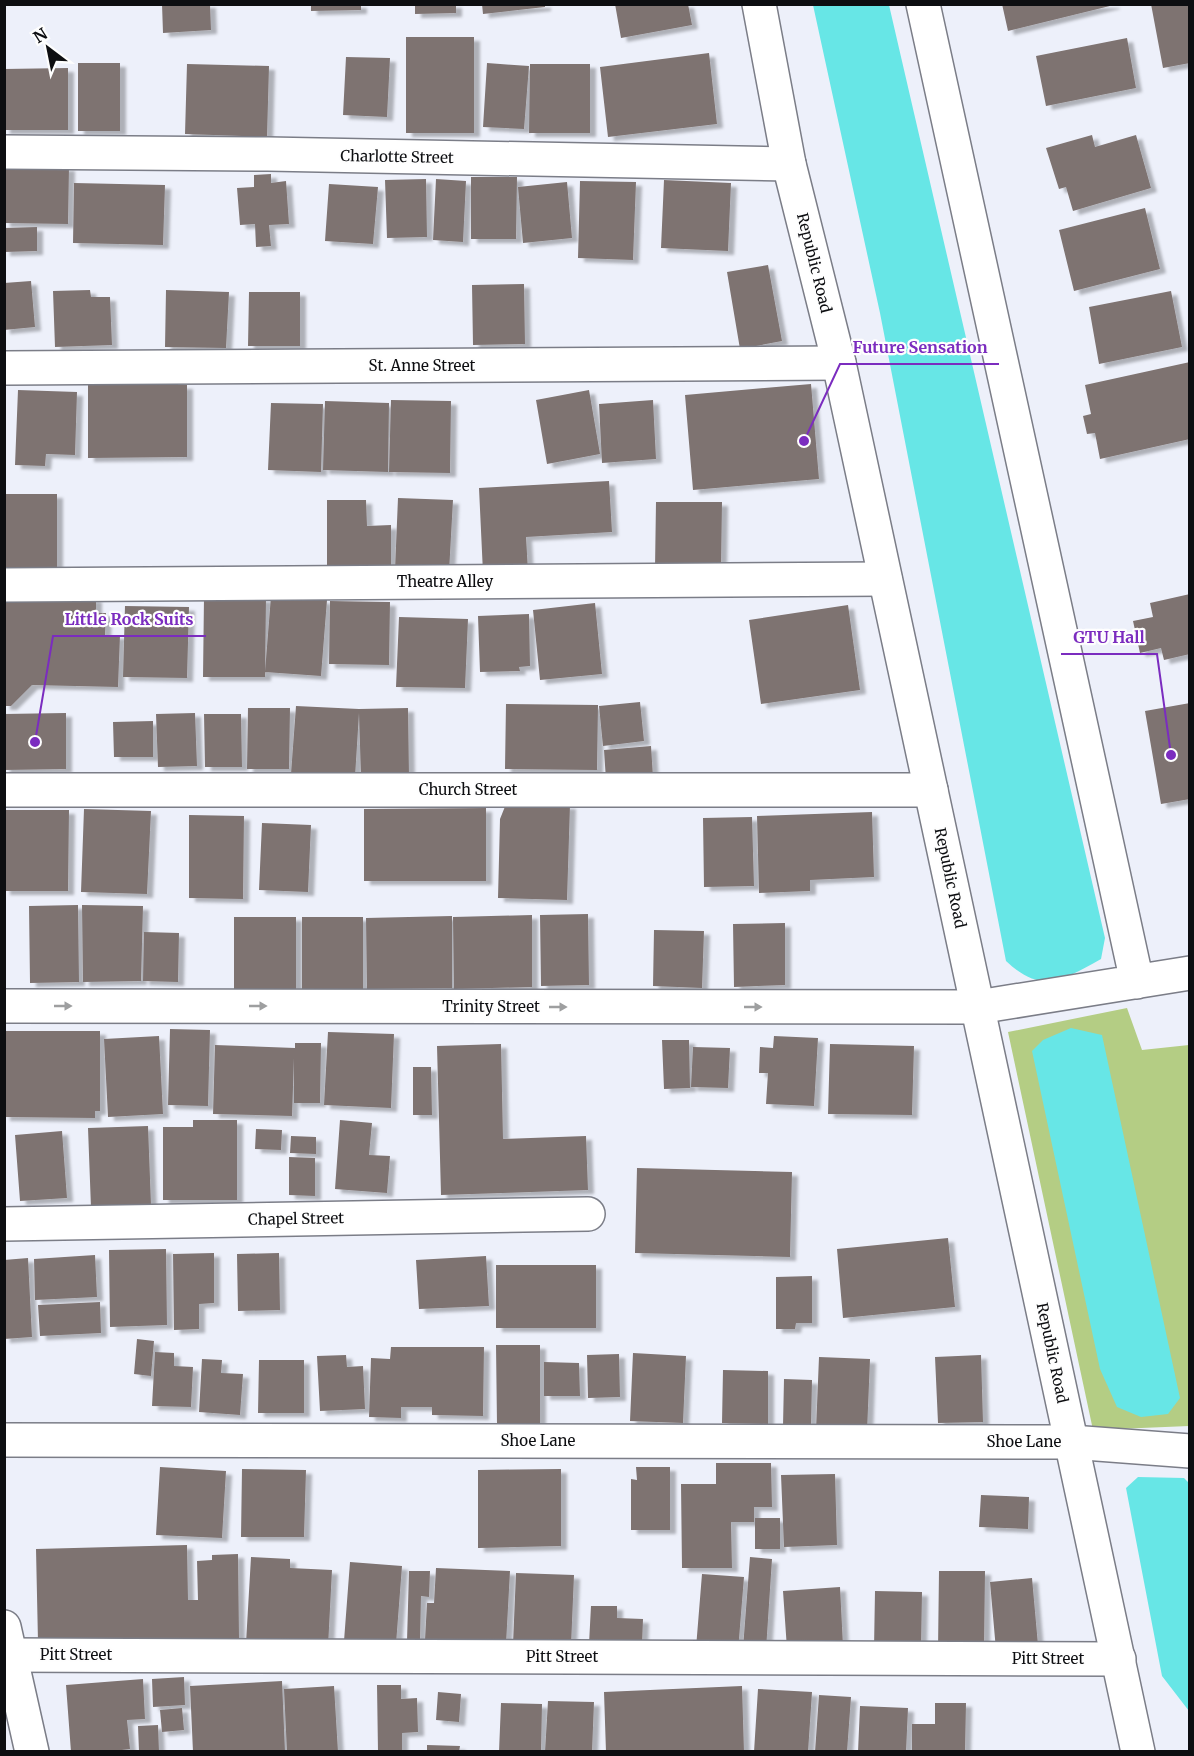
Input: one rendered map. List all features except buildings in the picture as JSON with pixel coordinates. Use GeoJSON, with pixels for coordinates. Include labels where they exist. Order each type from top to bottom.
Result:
{"type":"FeatureCollection","features":[{"type":"Feature","properties":{"kind":"street","name":"Republic Road"},"geometry":{"type":"LineString","coordinates":[[759,4],[789,164],[839,363],[1138,1752]]}},
{"type":"Feature","properties":{"kind":"street"},"geometry":{"type":"LineString","coordinates":[[923,4],[1137,982]]}},
{"type":"Feature","properties":{"kind":"street","name":"Charlotte Street"},"geometry":{"type":"LineString","coordinates":[[4,152],[268,154],[789,164]]}},
{"type":"Feature","properties":{"kind":"street","name":"St. Anne Street"},"geometry":{"type":"LineString","coordinates":[[4,368],[839,363]]}},
{"type":"Feature","properties":{"kind":"street","name":"Theatre Alley"},"geometry":{"type":"LineString","coordinates":[[4,585],[885,579]]}},
{"type":"Feature","properties":{"kind":"street","name":"Church Street"},"geometry":{"type":"LineString","coordinates":[[4,790],[931,790]]}},
{"type":"Feature","properties":{"kind":"street","name":"Trinity Street"},"geometry":{"type":"LineString","coordinates":[[4,1006],[978,1007],[1190,973]]}},
{"type":"Feature","properties":{"kind":"street","name":"Chapel Street"},"geometry":{"type":"LineString","coordinates":[[4,1224],[588,1214]]}},
{"type":"Feature","properties":{"kind":"street","name":"Shoe Lane"},"geometry":{"type":"LineString","coordinates":[[4,1440],[1071,1442],[1190,1451]]}},
{"type":"Feature","properties":{"kind":"street"},"geometry":{"type":"LineString","coordinates":[[7,1646],[32,1752]]}},
{"type":"Feature","properties":{"kind":"street","name":"Pitt Street"},"geometry":{"type":"LineString","coordinates":[[7,1646],[1119,1659]]}},
{"type":"Feature","properties":{"kind":"green space"},"geometry":{"type":"Polygon","coordinates":[[[1127,1008],[1142,1050],[1189,1045],[1189,1426],[1093,1430],[1008,1032],[1127,1008]]]}},
{"type":"Feature","properties":{"kind":"water"},"geometry":{"type":"Polygon","coordinates":[[[813,5],[889,5],[1105,938],[1101,959],[1075,973],[1053,981],[1031,978],[1006,961],[880,313],[813,5]]]}},
{"type":"Feature","properties":{"kind":"water"},"geometry":{"type":"Polygon","coordinates":[[[1071,1028],[1102,1035],[1180,1398],[1168,1414],[1141,1417],[1117,1407],[1100,1369],[1032,1051],[1043,1040],[1071,1028]]]}},
{"type":"Feature","properties":{"kind":"water"},"geometry":{"type":"Polygon","coordinates":[[[1138,1477],[1184,1478],[1189,1483],[1189,1711],[1162,1676],[1126,1488],[1138,1477]]]}},
{"type":"Feature","properties":{"kind":"place","name":"Future Sensation"},"geometry":{"type":"Point","coordinates":[804,441]}},
{"type":"Feature","properties":{"kind":"place","name":"Little Rock Suits"},"geometry":{"type":"Point","coordinates":[35,742]}},
{"type":"Feature","properties":{"kind":"place","name":"GTU Hall"},"geometry":{"type":"Point","coordinates":[1171,755]}}]}
